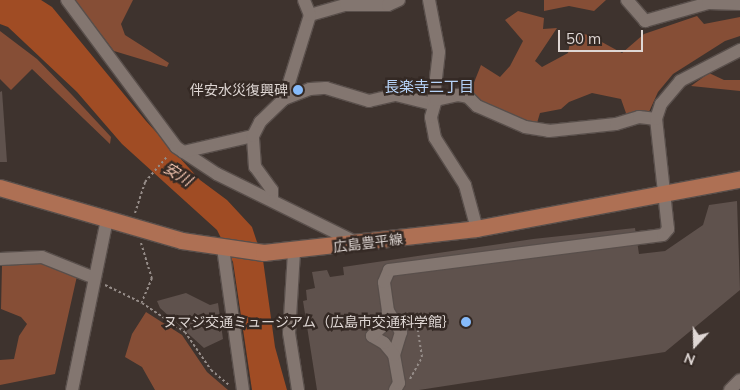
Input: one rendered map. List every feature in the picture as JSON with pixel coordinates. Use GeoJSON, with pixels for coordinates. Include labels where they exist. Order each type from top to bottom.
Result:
{"type":"FeatureCollection","features":[{"type":"Feature","properties":{"kind":"main road","name":"広島豊平線"},"geometry":{"type":"LineString","coordinates":[[0,188],[182,241],[264,253],[294,252],[477,229],[740,180]]}},
{"type":"Feature","properties":{"kind":"street"},"geometry":{"type":"LineString","coordinates":[[68,0],[158,125],[179,150],[217,174],[272,199],[359,244]]}},
{"type":"Feature","properties":{"kind":"street"},"geometry":{"type":"LineString","coordinates":[[284,99],[310,15],[304,0]]}},
{"type":"Feature","properties":{"kind":"street"},"geometry":{"type":"LineString","coordinates":[[310,15],[346,6],[388,5],[399,0]]}},
{"type":"Feature","properties":{"kind":"street"},"geometry":{"type":"LineString","coordinates":[[429,0],[439,52],[433,104],[435,138],[465,185],[477,229]]}},
{"type":"Feature","properties":{"kind":"street"},"geometry":{"type":"LineString","coordinates":[[627,0],[645,21],[708,2],[740,4]]}},
{"type":"Feature","properties":{"kind":"street"},"geometry":{"type":"LineString","coordinates":[[394,355],[400,339],[390,320],[384,282],[390,270],[657,237],[668,229],[656,119],[660,104],[680,81],[740,50]]}},
{"type":"Feature","properties":{"kind":"street"},"geometry":{"type":"LineString","coordinates":[[272,199],[272,190],[255,168],[252,136],[260,122],[284,99],[310,89],[326,88],[369,101],[396,95],[433,104],[458,95],[524,127],[549,131],[616,124],[639,117],[656,119]]}},
{"type":"Feature","properties":{"kind":"street"},"geometry":{"type":"LineString","coordinates":[[179,150],[252,136]]}},
{"type":"Feature","properties":{"kind":"street"},"geometry":{"type":"LineString","coordinates":[[72,390],[92,277],[107,219]]}},
{"type":"Feature","properties":{"kind":"street"},"geometry":{"type":"LineString","coordinates":[[224,248],[242,390]]}},
{"type":"Feature","properties":{"kind":"street"},"geometry":{"type":"LineString","coordinates":[[294,252],[289,334],[298,390]]}},
{"type":"Feature","properties":{"kind":"street"},"geometry":{"type":"LineString","coordinates":[[0,259],[42,257],[92,277]]}},
{"type":"Feature","properties":{"kind":"street"},"geometry":{"type":"LineString","coordinates":[[390,320],[372,336],[384,343],[394,355],[399,383],[395,390]]}},
{"type":"Feature","properties":{"kind":"street"},"geometry":{"type":"LineString","coordinates":[[384,343],[400,339]]}},
{"type":"Feature","properties":{"kind":"street"},"geometry":{"type":"LineString","coordinates":[[730,390],[740,380]]}},
{"type":"Feature","properties":{"kind":"path"},"geometry":{"type":"LineString","coordinates":[[135,214],[145,182],[179,150]]}},
{"type":"Feature","properties":{"kind":"path"},"geometry":{"type":"LineString","coordinates":[[140,241],[152,278],[142,303]]}},
{"type":"Feature","properties":{"kind":"path"},"geometry":{"type":"LineString","coordinates":[[92,277],[142,303],[185,332],[211,370],[236,390]]}},
{"type":"Feature","properties":{"kind":"path"},"geometry":{"type":"LineString","coordinates":[[408,383],[422,357],[416,326],[420,325]]}},
{"type":"Feature","properties":{"kind":"shaded area"},"geometry":{"type":"Polygon","coordinates":[[[75,0],[133,0],[121,24],[125,35],[169,63],[167,67],[114,51],[75,0]]]}},
{"type":"Feature","properties":{"kind":"shaded area"},"geometry":{"type":"Polygon","coordinates":[[[544,0],[606,0],[594,11],[569,6],[544,11],[544,0]]]}},
{"type":"Feature","properties":{"kind":"shaded area"},"geometry":{"type":"Polygon","coordinates":[[[518,11],[544,18],[543,29],[557,28],[535,61],[542,67],[568,53],[572,32],[589,35],[622,53],[644,34],[697,16],[704,24],[740,17],[740,36],[725,41],[673,74],[658,92],[648,114],[627,116],[621,99],[592,93],[569,102],[561,109],[540,113],[537,123],[525,121],[469,95],[481,65],[500,77],[510,66],[523,41],[505,20],[518,11]]]}},
{"type":"Feature","properties":{"kind":"shaded area"},"geometry":{"type":"Polygon","coordinates":[[[0,31],[37,59],[111,137],[110,144],[32,69],[11,90],[0,79],[0,31]]]}},
{"type":"Feature","properties":{"kind":"shaded area"},"geometry":{"type":"Polygon","coordinates":[[[709,73],[724,80],[740,80],[740,91],[691,86],[709,73]]]}},
{"type":"Feature","properties":{"kind":"shaded area"},"geometry":{"type":"Polygon","coordinates":[[[39,262],[77,276],[55,374],[0,385],[0,360],[14,359],[19,336],[27,324],[21,317],[1,309],[2,265],[39,262]]]}},
{"type":"Feature","properties":{"kind":"shaded area"},"geometry":{"type":"Polygon","coordinates":[[[146,312],[182,335],[207,372],[228,390],[155,390],[142,367],[125,357],[132,334],[146,312]]]}},
{"type":"Feature","properties":{"kind":"water","name":"安川"},"geometry":{"type":"Polygon","coordinates":[[[0,0],[41,0],[52,7],[146,121],[200,180],[227,200],[252,227],[263,260],[275,347],[287,390],[252,390],[233,262],[217,230],[122,144],[77,92],[8,27],[0,24],[0,0]]]}},
{"type":"Feature","properties":{"kind":"building"},"geometry":{"type":"Polygon","coordinates":[[[2,91],[7,162],[0,162],[0,92],[2,91]]]}},
{"type":"Feature","properties":{"kind":"building"},"geometry":{"type":"Polygon","coordinates":[[[737,201],[740,290],[665,352],[419,390],[317,390],[303,301],[307,300],[306,290],[315,288],[312,272],[327,270],[330,277],[344,275],[343,267],[533,239],[635,228],[639,254],[665,251],[703,225],[709,205],[737,201]]]}},
{"type":"Feature","properties":{"kind":"building"},"geometry":{"type":"Polygon","coordinates":[[[186,293],[210,305],[218,303],[223,339],[204,348],[160,308],[157,301],[186,293]]]}},
{"type":"Feature","properties":{"kind":"place","name":"伴安水災復興碑"},"geometry":{"type":"Point","coordinates":[298,90]}},
{"type":"Feature","properties":{"kind":"place","name":"ヌマジ交通ミュージアム（広島市交通科学館｝"},"geometry":{"type":"Point","coordinates":[466,322]}},
{"type":"Feature","properties":{"kind":"district","name":"長楽寺二丁目"},"geometry":{"type":"Point","coordinates":[429,87]}}]}
